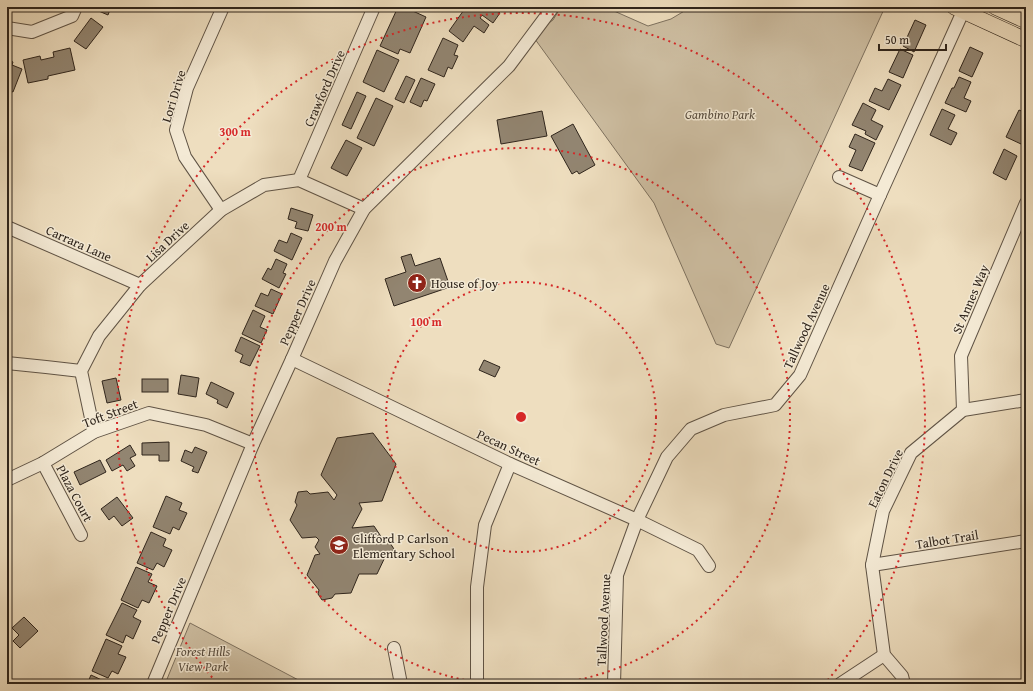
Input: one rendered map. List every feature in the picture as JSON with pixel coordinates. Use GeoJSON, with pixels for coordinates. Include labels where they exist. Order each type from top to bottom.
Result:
{"type":"FeatureCollection","features":[{"type":"Feature","properties":{"kind":"main road"},"geometry":{"type":"LineString","coordinates":[[995,7],[1026,21]]}},
{"type":"Feature","properties":{"kind":"main road"},"geometry":{"type":"LineString","coordinates":[[961,8],[1026,40]]}},
{"type":"Feature","properties":{"kind":"street"},"geometry":{"type":"LineString","coordinates":[[7,28],[32,32],[72,16],[76,7]]}},
{"type":"Feature","properties":{"kind":"street","name":"Lori Drive"},"geometry":{"type":"LineString","coordinates":[[221,210],[185,158],[176,130],[187,88],[223,7]]}},
{"type":"Feature","properties":{"kind":"street","name":"Crawford Drive"},"geometry":{"type":"LineString","coordinates":[[298,180],[374,7]]}},
{"type":"Feature","properties":{"kind":"street","name":"Pepper Drive"},"geometry":{"type":"LineString","coordinates":[[153,684],[252,444],[335,262],[364,209],[509,66],[553,7]]}},
{"type":"Feature","properties":{"kind":"street","name":"Tallwood Avenue"},"geometry":{"type":"LineString","coordinates":[[614,684],[617,574],[637,520],[667,457],[691,429],[724,415],[775,406],[800,375],[961,8]]}},
{"type":"Feature","properties":{"kind":"street"},"geometry":{"type":"LineString","coordinates":[[839,177],[880,195]]}},
{"type":"Feature","properties":{"kind":"street"},"geometry":{"type":"LineString","coordinates":[[298,180],[364,209]]}},
{"type":"Feature","properties":{"kind":"street","name":"Lisa Drive"},"geometry":{"type":"LineString","coordinates":[[81,371],[99,336],[140,285],[221,210],[264,185],[298,180]]}},
{"type":"Feature","properties":{"kind":"street","name":"St Annes Way"},"geometry":{"type":"LineString","coordinates":[[963,410],[961,356],[1026,203]]}},
{"type":"Feature","properties":{"kind":"street","name":"Carrara Lane"},"geometry":{"type":"LineString","coordinates":[[7,227],[140,285]]}},
{"type":"Feature","properties":{"kind":"street","name":"Pecan Street"},"geometry":{"type":"LineString","coordinates":[[292,359],[510,464],[637,520],[698,550],[709,566]]}},
{"type":"Feature","properties":{"kind":"street"},"geometry":{"type":"LineString","coordinates":[[7,363],[81,371],[94,432]]}},
{"type":"Feature","properties":{"kind":"street"},"geometry":{"type":"LineString","coordinates":[[963,410],[1026,400]]}},
{"type":"Feature","properties":{"kind":"street","name":"Eaton Drive"},"geometry":{"type":"LineString","coordinates":[[884,655],[872,565],[883,511],[911,453],[963,410]]}},
{"type":"Feature","properties":{"kind":"street","name":"Toft Street"},"geometry":{"type":"LineString","coordinates":[[7,480],[43,463],[94,432],[149,413],[206,425],[252,444]]}},
{"type":"Feature","properties":{"kind":"street","name":"Plaza Court"},"geometry":{"type":"LineString","coordinates":[[43,463],[82,535]]}},
{"type":"Feature","properties":{"kind":"street"},"geometry":{"type":"LineString","coordinates":[[478,684],[477,587],[486,525],[510,464]]}},
{"type":"Feature","properties":{"kind":"street","name":"Talbot Trail"},"geometry":{"type":"LineString","coordinates":[[872,565],[1026,541]]}},
{"type":"Feature","properties":{"kind":"street"},"geometry":{"type":"LineString","coordinates":[[394,648],[401,684]]}},
{"type":"Feature","properties":{"kind":"street"},"geometry":{"type":"LineString","coordinates":[[840,684],[884,655],[902,676],[904,684]]}},
{"type":"Feature","properties":{"kind":"green space","name":"Gambino Park"},"geometry":{"type":"Polygon","coordinates":[[[561,7],[605,7],[648,26],[671,19],[691,7],[885,7],[729,348],[716,344],[654,203],[532,35],[553,20],[561,7]]]}},
{"type":"Feature","properties":{"kind":"green space","name":"Forest Hills View Park"},"geometry":{"type":"Polygon","coordinates":[[[190,623],[306,684],[165,684],[190,623]]]}},
{"type":"Feature","properties":{"kind":"building"},"geometry":{"type":"Polygon","coordinates":[[[95,7],[111,7],[108,15],[94,9],[95,7]]]}},
{"type":"Feature","properties":{"kind":"building"},"geometry":{"type":"Polygon","coordinates":[[[398,7],[404,7],[426,17],[410,53],[400,49],[398,54],[380,46],[398,7]]]}},
{"type":"Feature","properties":{"kind":"building"},"geometry":{"type":"Polygon","coordinates":[[[466,7],[492,7],[500,13],[493,23],[482,15],[480,18],[489,25],[484,33],[474,26],[463,42],[449,31],[466,7]]]}},
{"type":"Feature","properties":{"kind":"building"},"geometry":{"type":"Polygon","coordinates":[[[91,18],[103,27],[86,49],[74,41],[91,18]]]}},
{"type":"Feature","properties":{"kind":"building"},"geometry":{"type":"Polygon","coordinates":[[[915,20],[926,25],[914,52],[903,46],[915,20]]]}},
{"type":"Feature","properties":{"kind":"building"},"geometry":{"type":"Polygon","coordinates":[[[443,38],[458,45],[454,55],[458,56],[452,69],[448,67],[444,77],[428,70],[443,38]]]}},
{"type":"Feature","properties":{"kind":"building"},"geometry":{"type":"Polygon","coordinates":[[[970,47],[983,53],[972,77],[959,71],[970,47]]]}},
{"type":"Feature","properties":{"kind":"building"},"geometry":{"type":"Polygon","coordinates":[[[70,48],[75,70],[48,76],[48,79],[28,83],[23,60],[40,56],[41,60],[54,57],[53,52],[70,48]]]}},
{"type":"Feature","properties":{"kind":"building"},"geometry":{"type":"Polygon","coordinates":[[[900,49],[913,55],[903,78],[889,72],[900,49]]]}},
{"type":"Feature","properties":{"kind":"building"},"geometry":{"type":"Polygon","coordinates":[[[377,50],[399,60],[384,92],[363,82],[377,50]]]}},
{"type":"Feature","properties":{"kind":"building"},"geometry":{"type":"Polygon","coordinates":[[[7,59],[13,62],[12,65],[22,69],[13,92],[7,90],[7,59]]]}},
{"type":"Feature","properties":{"kind":"building"},"geometry":{"type":"Polygon","coordinates":[[[406,76],[415,80],[404,103],[395,99],[406,76]]]}},
{"type":"Feature","properties":{"kind":"building"},"geometry":{"type":"Polygon","coordinates":[[[959,77],[971,82],[964,98],[971,101],[966,112],[945,103],[959,77]]]}},
{"type":"Feature","properties":{"kind":"building"},"geometry":{"type":"Polygon","coordinates":[[[421,78],[435,84],[427,101],[424,100],[421,107],[410,102],[421,78]]]}},
{"type":"Feature","properties":{"kind":"building"},"geometry":{"type":"Polygon","coordinates":[[[888,79],[901,85],[889,110],[869,101],[875,88],[882,91],[888,79]]]}},
{"type":"Feature","properties":{"kind":"building"},"geometry":{"type":"Polygon","coordinates":[[[357,92],[366,96],[351,129],[342,125],[357,92]]]}},
{"type":"Feature","properties":{"kind":"building"},"geometry":{"type":"Polygon","coordinates":[[[376,98],[393,106],[374,146],[357,138],[376,98]]]}},
{"type":"Feature","properties":{"kind":"building"},"geometry":{"type":"Polygon","coordinates":[[[863,103],[876,110],[871,120],[883,126],[876,140],[865,134],[866,131],[852,125],[863,103]]]}},
{"type":"Feature","properties":{"kind":"building"},"geometry":{"type":"Polygon","coordinates":[[[942,109],[955,115],[948,129],[957,133],[951,145],[930,135],[942,109]]]}},
{"type":"Feature","properties":{"kind":"building"},"geometry":{"type":"Polygon","coordinates":[[[1019,110],[1026,113],[1026,133],[1021,144],[1006,137],[1019,110]]]}},
{"type":"Feature","properties":{"kind":"building"},"geometry":{"type":"Polygon","coordinates":[[[542,111],[547,136],[501,144],[497,120],[542,111]]]}},
{"type":"Feature","properties":{"kind":"building"},"geometry":{"type":"Polygon","coordinates":[[[573,124],[595,165],[579,174],[577,171],[572,174],[551,136],[573,124]]]}},
{"type":"Feature","properties":{"kind":"building"},"geometry":{"type":"Polygon","coordinates":[[[855,134],[875,143],[862,171],[849,166],[856,150],[849,147],[855,134]]]}},
{"type":"Feature","properties":{"kind":"building"},"geometry":{"type":"Polygon","coordinates":[[[346,140],[362,148],[347,176],[331,168],[346,140]]]}},
{"type":"Feature","properties":{"kind":"building"},"geometry":{"type":"Polygon","coordinates":[[[1004,149],[1017,156],[1006,180],[993,173],[1004,149]]]}},
{"type":"Feature","properties":{"kind":"building"},"geometry":{"type":"Polygon","coordinates":[[[291,208],[313,215],[308,231],[295,228],[297,222],[288,219],[291,208]]]}},
{"type":"Feature","properties":{"kind":"building"},"geometry":{"type":"Polygon","coordinates":[[[291,233],[302,238],[292,260],[274,251],[279,240],[287,243],[291,233]]]}},
{"type":"Feature","properties":{"kind":"building","name":"House of Joy"},"geometry":{"type":"Polygon","coordinates":[[[411,254],[415,266],[440,258],[450,287],[394,306],[385,279],[406,272],[401,257],[411,254]]]}},
{"type":"Feature","properties":{"kind":"building"},"geometry":{"type":"Polygon","coordinates":[[[276,259],[287,264],[283,273],[286,274],[279,288],[262,279],[268,268],[271,270],[276,259]]]}},
{"type":"Feature","properties":{"kind":"building"},"geometry":{"type":"Polygon","coordinates":[[[271,289],[282,294],[273,314],[255,306],[261,293],[268,296],[271,289]]]}},
{"type":"Feature","properties":{"kind":"building"},"geometry":{"type":"Polygon","coordinates":[[[253,310],[265,316],[260,327],[267,330],[261,343],[242,334],[253,310]]]}},
{"type":"Feature","properties":{"kind":"building"},"geometry":{"type":"Polygon","coordinates":[[[241,337],[260,346],[250,366],[240,362],[243,355],[235,351],[241,337]]]}},
{"type":"Feature","properties":{"kind":"building"},"geometry":{"type":"Polygon","coordinates":[[[484,360],[500,367],[495,377],[479,370],[484,360]]]}},
{"type":"Feature","properties":{"kind":"building"},"geometry":{"type":"Polygon","coordinates":[[[181,375],[199,378],[196,397],[178,394],[181,375]]]}},
{"type":"Feature","properties":{"kind":"building"},"geometry":{"type":"Polygon","coordinates":[[[116,378],[121,400],[107,403],[102,381],[116,378]]]}},
{"type":"Feature","properties":{"kind":"building"},"geometry":{"type":"Polygon","coordinates":[[[142,379],[168,379],[168,392],[142,392],[142,379]]]}},
{"type":"Feature","properties":{"kind":"building"},"geometry":{"type":"Polygon","coordinates":[[[211,382],[234,393],[227,408],[217,403],[218,400],[206,394],[211,382]]]}},
{"type":"Feature","properties":{"kind":"building"},"geometry":{"type":"Polygon","coordinates":[[[373,433],[396,464],[382,501],[359,503],[362,509],[352,528],[374,526],[384,541],[388,540],[394,549],[391,555],[386,555],[377,574],[359,574],[351,593],[335,594],[332,598],[322,600],[318,594],[319,590],[307,575],[315,555],[320,554],[315,547],[319,540],[316,537],[302,538],[290,520],[297,505],[295,502],[298,492],[307,491],[310,494],[328,492],[334,500],[337,495],[321,475],[337,438],[373,433]]]}},
{"type":"Feature","properties":{"kind":"building"},"geometry":{"type":"Polygon","coordinates":[[[169,442],[169,461],[159,461],[159,455],[142,455],[142,443],[169,442]]]}},
{"type":"Feature","properties":{"kind":"building"},"geometry":{"type":"Polygon","coordinates":[[[130,445],[136,455],[130,458],[135,466],[127,471],[123,465],[112,471],[106,460],[130,445]]]}},
{"type":"Feature","properties":{"kind":"building"},"geometry":{"type":"Polygon","coordinates":[[[195,447],[207,452],[198,473],[192,471],[194,467],[181,461],[185,450],[192,453],[195,447]]]}},
{"type":"Feature","properties":{"kind":"building"},"geometry":{"type":"Polygon","coordinates":[[[100,460],[106,472],[80,485],[74,472],[100,460]]]}},
{"type":"Feature","properties":{"kind":"building"},"geometry":{"type":"Polygon","coordinates":[[[166,496],[182,503],[179,510],[187,513],[179,530],[173,527],[170,534],[153,527],[166,496]]]}},
{"type":"Feature","properties":{"kind":"building"},"geometry":{"type":"Polygon","coordinates":[[[117,497],[133,518],[122,526],[114,516],[109,520],[101,509],[117,497]]]}},
{"type":"Feature","properties":{"kind":"building"},"geometry":{"type":"Polygon","coordinates":[[[151,532],[166,539],[163,546],[172,550],[164,567],[157,563],[153,570],[137,563],[151,532]]]}},
{"type":"Feature","properties":{"kind":"building"},"geometry":{"type":"Polygon","coordinates":[[[136,567],[152,574],[148,582],[157,586],[149,603],[142,600],[138,608],[121,600],[136,567]]]}},
{"type":"Feature","properties":{"kind":"building"},"geometry":{"type":"Polygon","coordinates":[[[122,603],[137,610],[133,617],[141,621],[133,639],[126,635],[123,643],[106,635],[122,603]]]}},
{"type":"Feature","properties":{"kind":"building"},"geometry":{"type":"Polygon","coordinates":[[[24,617],[38,631],[20,648],[13,641],[19,635],[12,628],[24,617]]]}},
{"type":"Feature","properties":{"kind":"building"},"geometry":{"type":"Polygon","coordinates":[[[106,639],[122,646],[118,654],[126,657],[118,674],[112,671],[108,678],[92,671],[106,639]]]}},
{"type":"Feature","properties":{"kind":"building"},"geometry":{"type":"Polygon","coordinates":[[[91,675],[106,682],[106,684],[87,684],[91,675]]]}},
{"type":"Feature","properties":{"kind":"place","name":"House of Joy"},"geometry":{"type":"Point","coordinates":[417,283]}},
{"type":"Feature","properties":{"kind":"place","name":"Clifford P Carlson Elementary School"},"geometry":{"type":"Point","coordinates":[339,545]}}]}
